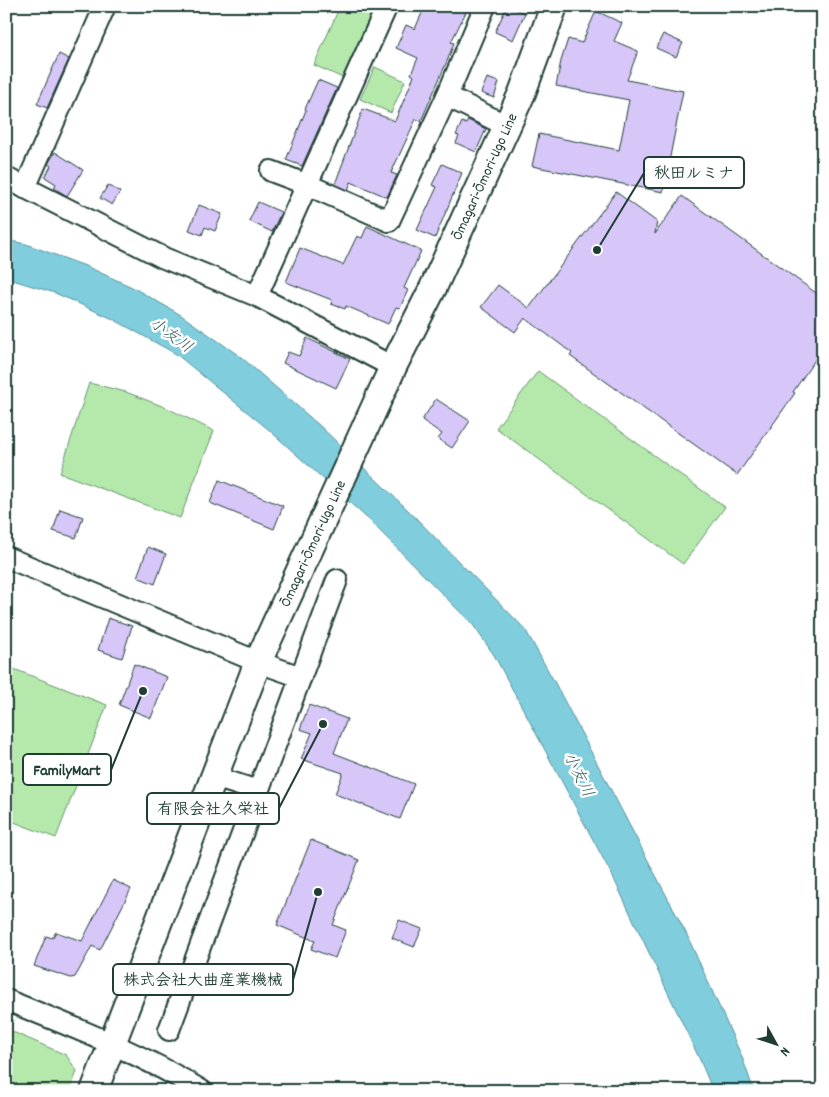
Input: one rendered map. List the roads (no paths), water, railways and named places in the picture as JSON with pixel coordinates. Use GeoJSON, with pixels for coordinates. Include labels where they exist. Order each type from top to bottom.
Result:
{"type":"FeatureCollection","features":[{"type":"Feature","properties":{"kind":"main road","name":"Ōmagari-Ōmori-Ugo Line"},"geometry":{"type":"LineString","coordinates":[[97,1083],[258,662],[393,367],[433,288],[522,93],[554,6]]}},
{"type":"Feature","properties":{"kind":"street"},"geometry":{"type":"LineString","coordinates":[[26,188],[105,6]]}},
{"type":"Feature","properties":{"kind":"street"},"geometry":{"type":"LineString","coordinates":[[257,296],[387,6]]}},
{"type":"Feature","properties":{"kind":"street"},"geometry":{"type":"LineString","coordinates":[[271,171],[308,185],[389,221],[447,96],[485,6]]}},
{"type":"Feature","properties":{"kind":"street"},"geometry":{"type":"LineString","coordinates":[[447,96],[507,126]]}},
{"type":"Feature","properties":{"kind":"street"},"geometry":{"type":"LineString","coordinates":[[6,178],[164,258],[257,296],[393,367]]}},
{"type":"Feature","properties":{"kind":"street"},"geometry":{"type":"LineString","coordinates":[[6,557],[258,662],[302,677]]}},
{"type":"Feature","properties":{"kind":"street"},"geometry":{"type":"LineString","coordinates":[[168,1030],[338,580]]}},
{"type":"Feature","properties":{"kind":"street"},"geometry":{"type":"LineString","coordinates":[[214,777],[258,791]]}},
{"type":"Feature","properties":{"kind":"street"},"geometry":{"type":"LineString","coordinates":[[6,1000],[173,1072],[202,1091]]}},
{"type":"Feature","properties":{"kind":"water","name":"小友川"},"geometry":{"type":"Polygon","coordinates":[[[6,240],[26,244],[88,267],[132,287],[181,315],[241,357],[320,426],[408,510],[525,629],[686,933],[742,1057],[754,1091],[713,1091],[612,875],[494,655],[473,625],[369,520],[268,429],[176,354],[113,319],[55,293],[6,278],[6,240]]]}},
{"type":"Feature","properties":{"kind":"place","name":"秋田ルミナ"},"geometry":{"type":"Point","coordinates":[597,250]}},
{"type":"Feature","properties":{"kind":"place","name":"FamilyMart"},"geometry":{"type":"Point","coordinates":[143,691]}},
{"type":"Feature","properties":{"kind":"place","name":"有限会社久栄社"},"geometry":{"type":"Point","coordinates":[323,724]}},
{"type":"Feature","properties":{"kind":"place","name":"株式会社大曲産業機械"},"geometry":{"type":"Point","coordinates":[318,892]}}]}
